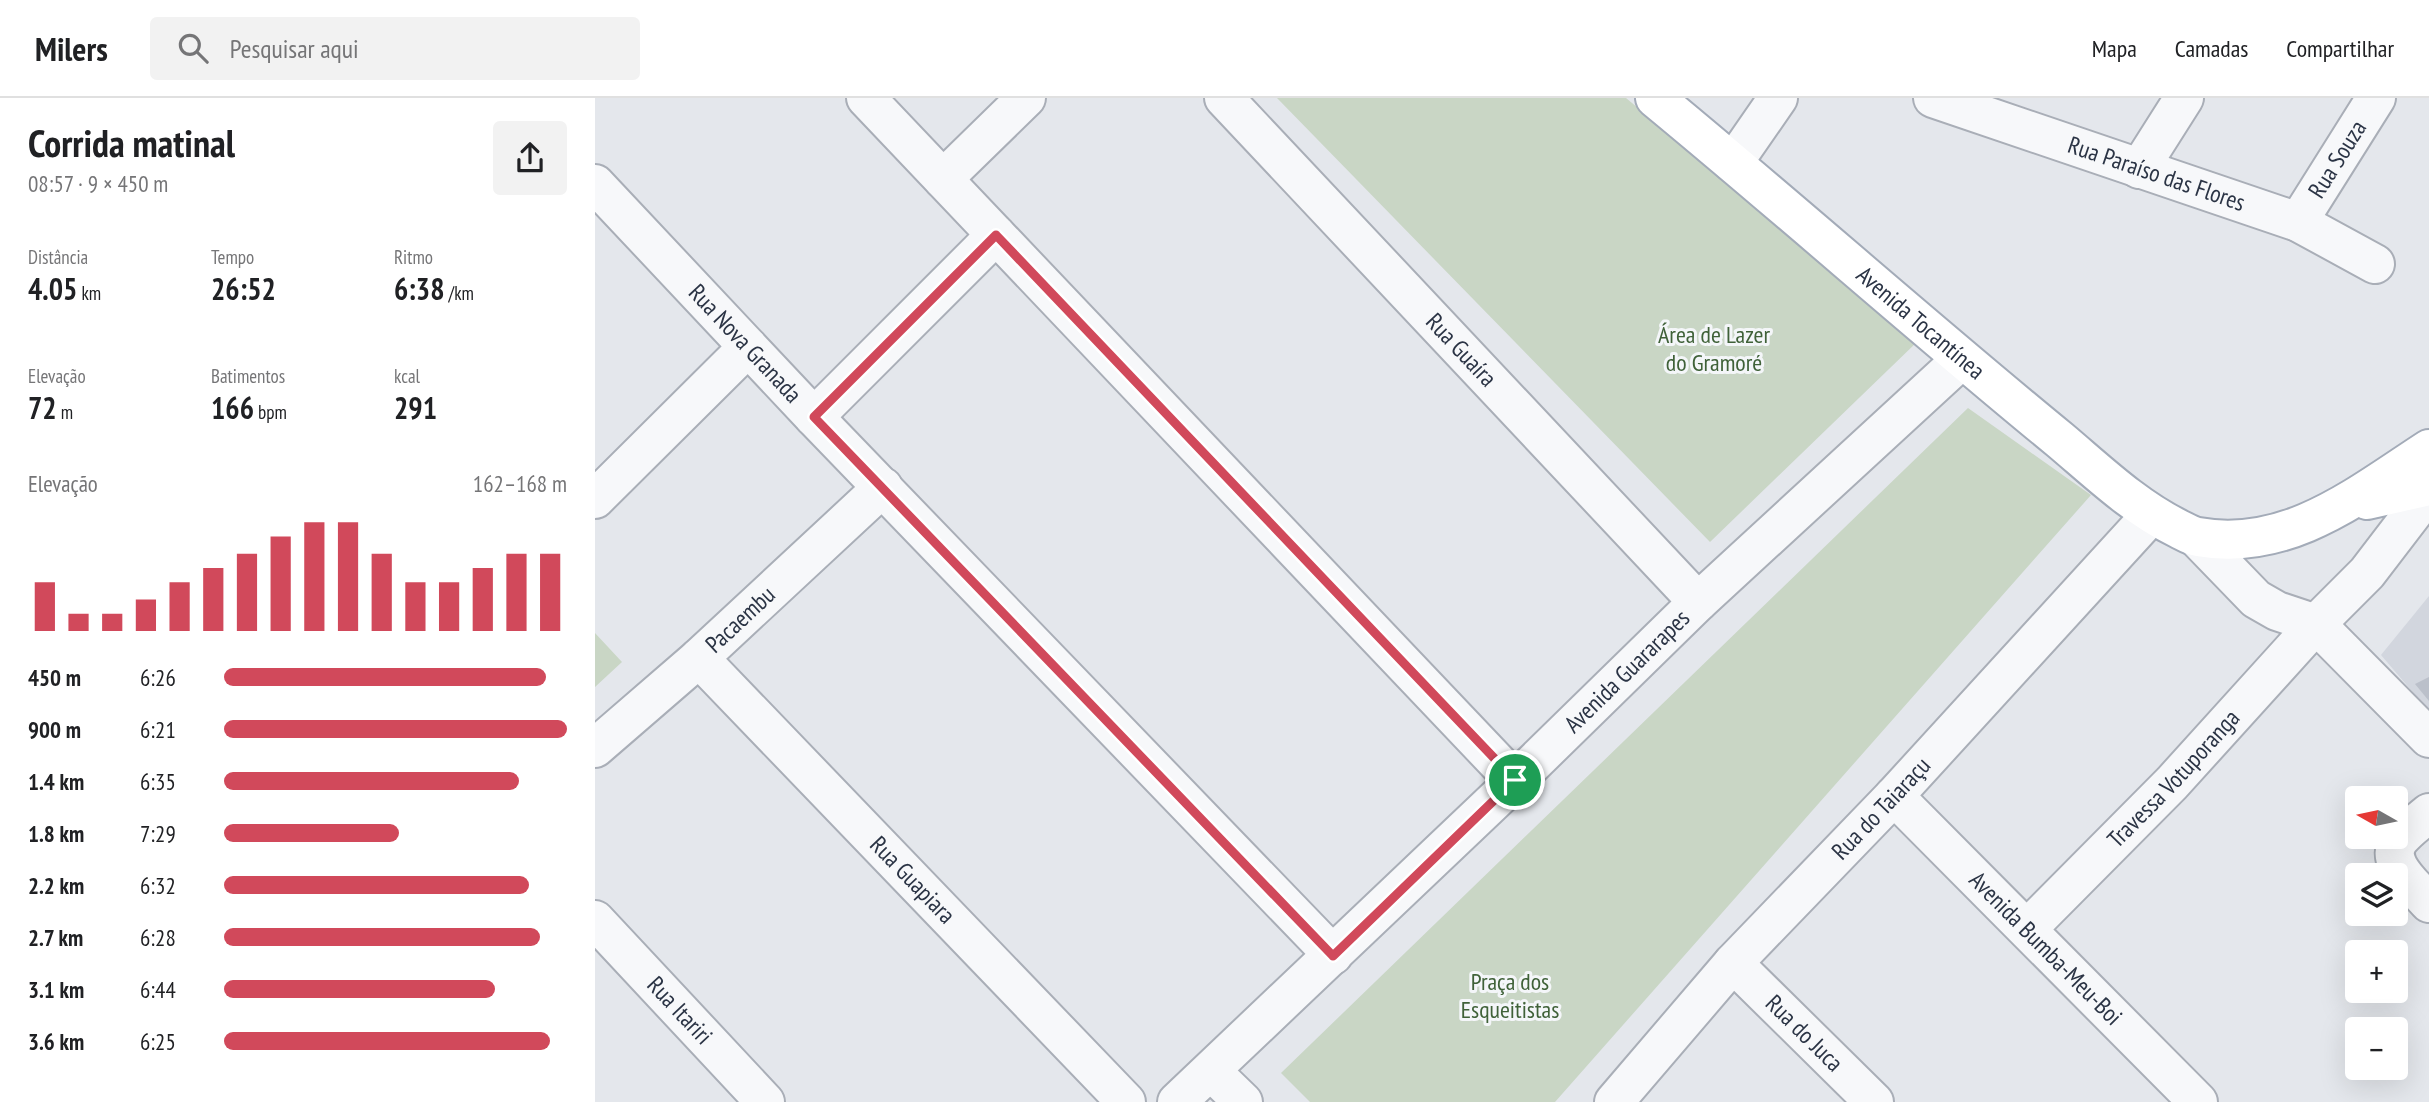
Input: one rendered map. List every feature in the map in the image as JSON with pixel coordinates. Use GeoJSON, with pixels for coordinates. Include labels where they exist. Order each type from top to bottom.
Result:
{"type":"FeatureCollection","features":[{"type":"Feature","properties":{"kind":"main road","name":"Avenida Tocantínea"},"geometry":{"type":"LineString","coordinates":[[1655,98],[1961,360],[2151,515],[2196,537]]}},
{"type":"Feature","properties":{"kind":"main road"},"geometry":{"type":"LineString","coordinates":[[2196,537],[2242,539],[2283,532],[2317,520],[2429,449]]}},
{"type":"Feature","properties":{"kind":"main road"},"geometry":{"type":"LineString","coordinates":[[2341,506],[2429,485]]}},
{"type":"Feature","properties":{"kind":"street"},"geometry":{"type":"LineString","coordinates":[[866,98],[1515,780]]}},
{"type":"Feature","properties":{"kind":"street"},"geometry":{"type":"LineString","coordinates":[[943,179],[1026,98]]}},
{"type":"Feature","properties":{"kind":"street","name":"Rua Guaíra"},"geometry":{"type":"LineString","coordinates":[[1224,98],[1698,602]]}},
{"type":"Feature","properties":{"kind":"street"},"geometry":{"type":"LineString","coordinates":[[1734,163],[1778,98]]}},
{"type":"Feature","properties":{"kind":"street","name":"Rua Paraíso das Flores"},"geometry":{"type":"LineString","coordinates":[[1933,98],[1988,106],[2139,169],[2298,222],[2375,264]]}},
{"type":"Feature","properties":{"kind":"street"},"geometry":{"type":"LineString","coordinates":[[2139,169],[2184,98]]}},
{"type":"Feature","properties":{"kind":"street","name":"Rua Souza"},"geometry":{"type":"LineString","coordinates":[[2298,222],[2376,98]]}},
{"type":"Feature","properties":{"kind":"street","name":"Rua Nova Granada"},"geometry":{"type":"LineString","coordinates":[[595,184],[814,417],[1333,956]]}},
{"type":"Feature","properties":{"kind":"street"},"geometry":{"type":"LineString","coordinates":[[814,417],[996,235]]}},
{"type":"Feature","properties":{"kind":"street"},"geometry":{"type":"LineString","coordinates":[[595,499],[748,347]]}},
{"type":"Feature","properties":{"kind":"street","name":"Avenida Guararapes"},"geometry":{"type":"LineString","coordinates":[[1177,1102],[1333,956],[1698,602],[1961,360]]}},
{"type":"Feature","properties":{"kind":"street","name":"Pacaembu"},"geometry":{"type":"LineString","coordinates":[[595,748],[699,658],[883,486]]}},
{"type":"Feature","properties":{"kind":"street"},"geometry":{"type":"LineString","coordinates":[[2367,573],[2429,492]]}},
{"type":"Feature","properties":{"kind":"street","name":"Rua do Taiaraçu"},"geometry":{"type":"LineString","coordinates":[[1613,1102],[1733,963],[1895,796],[2151,515]]}},
{"type":"Feature","properties":{"kind":"street"},"geometry":{"type":"LineString","coordinates":[[2367,573],[2429,534]]}},
{"type":"Feature","properties":{"kind":"street"},"geometry":{"type":"LineString","coordinates":[[2196,537],[2256,599],[2277,611],[2316,624],[2429,738]]}},
{"type":"Feature","properties":{"kind":"street","name":"Travessa Votuporanga"},"geometry":{"type":"LineString","coordinates":[[2027,929],[2172,783],[2316,624],[2367,573]]}},
{"type":"Feature","properties":{"kind":"street","name":"Rua Guapiara"},"geometry":{"type":"LineString","coordinates":[[699,658],[1126,1102]]}},
{"type":"Feature","properties":{"kind":"street","name":"Avenida Bumba-Meu-Boi"},"geometry":{"type":"LineString","coordinates":[[1895,796],[2197,1102]]}},
{"type":"Feature","properties":{"kind":"street"},"geometry":{"type":"LineString","coordinates":[[2429,813],[2399,840],[2395,851],[2395,864],[2429,903]]}},
{"type":"Feature","properties":{"kind":"street","name":"Rua Itariri"},"geometry":{"type":"LineString","coordinates":[[595,920],[765,1102]]}},
{"type":"Feature","properties":{"kind":"street","name":"Rua do Juca"},"geometry":{"type":"LineString","coordinates":[[1733,963],[1874,1102]]}},
{"type":"Feature","properties":{"kind":"street"},"geometry":{"type":"LineString","coordinates":[[1212,1071],[1243,1102]]}},
{"type":"Feature","properties":{"kind":"shaded area"},"geometry":{"type":"Polygon","coordinates":[[[2429,596],[2429,711],[2381,655],[2429,596]]]}},
{"type":"Feature","properties":{"kind":"green space","name":"Área de Lazer do Gramoré"},"geometry":{"type":"Polygon","coordinates":[[[1277,98],[1626,98],[1918,341],[1710,542],[1277,98]]]}},
{"type":"Feature","properties":{"kind":"green space","name":"Praça dos Esqueitistas"},"geometry":{"type":"Polygon","coordinates":[[[1968,408],[2091,495],[1555,1102],[1310,1102],[1281,1073],[1968,408]]]}},
{"type":"Feature","properties":{"kind":"green space"},"geometry":{"type":"Polygon","coordinates":[[[595,633],[622,662],[595,687],[595,633]]]}},
{"type":"Feature","properties":{"kind":"building"},"geometry":{"type":"Polygon","coordinates":[[[2429,677],[2429,701],[2415,684],[2429,677]]]}},
{"type":"Feature","properties":{"kind":"route"},"geometry":{"type":"LineString","coordinates":[[996,235],[1515,780],[1333,956],[814,417],[996,235]]}}]}
